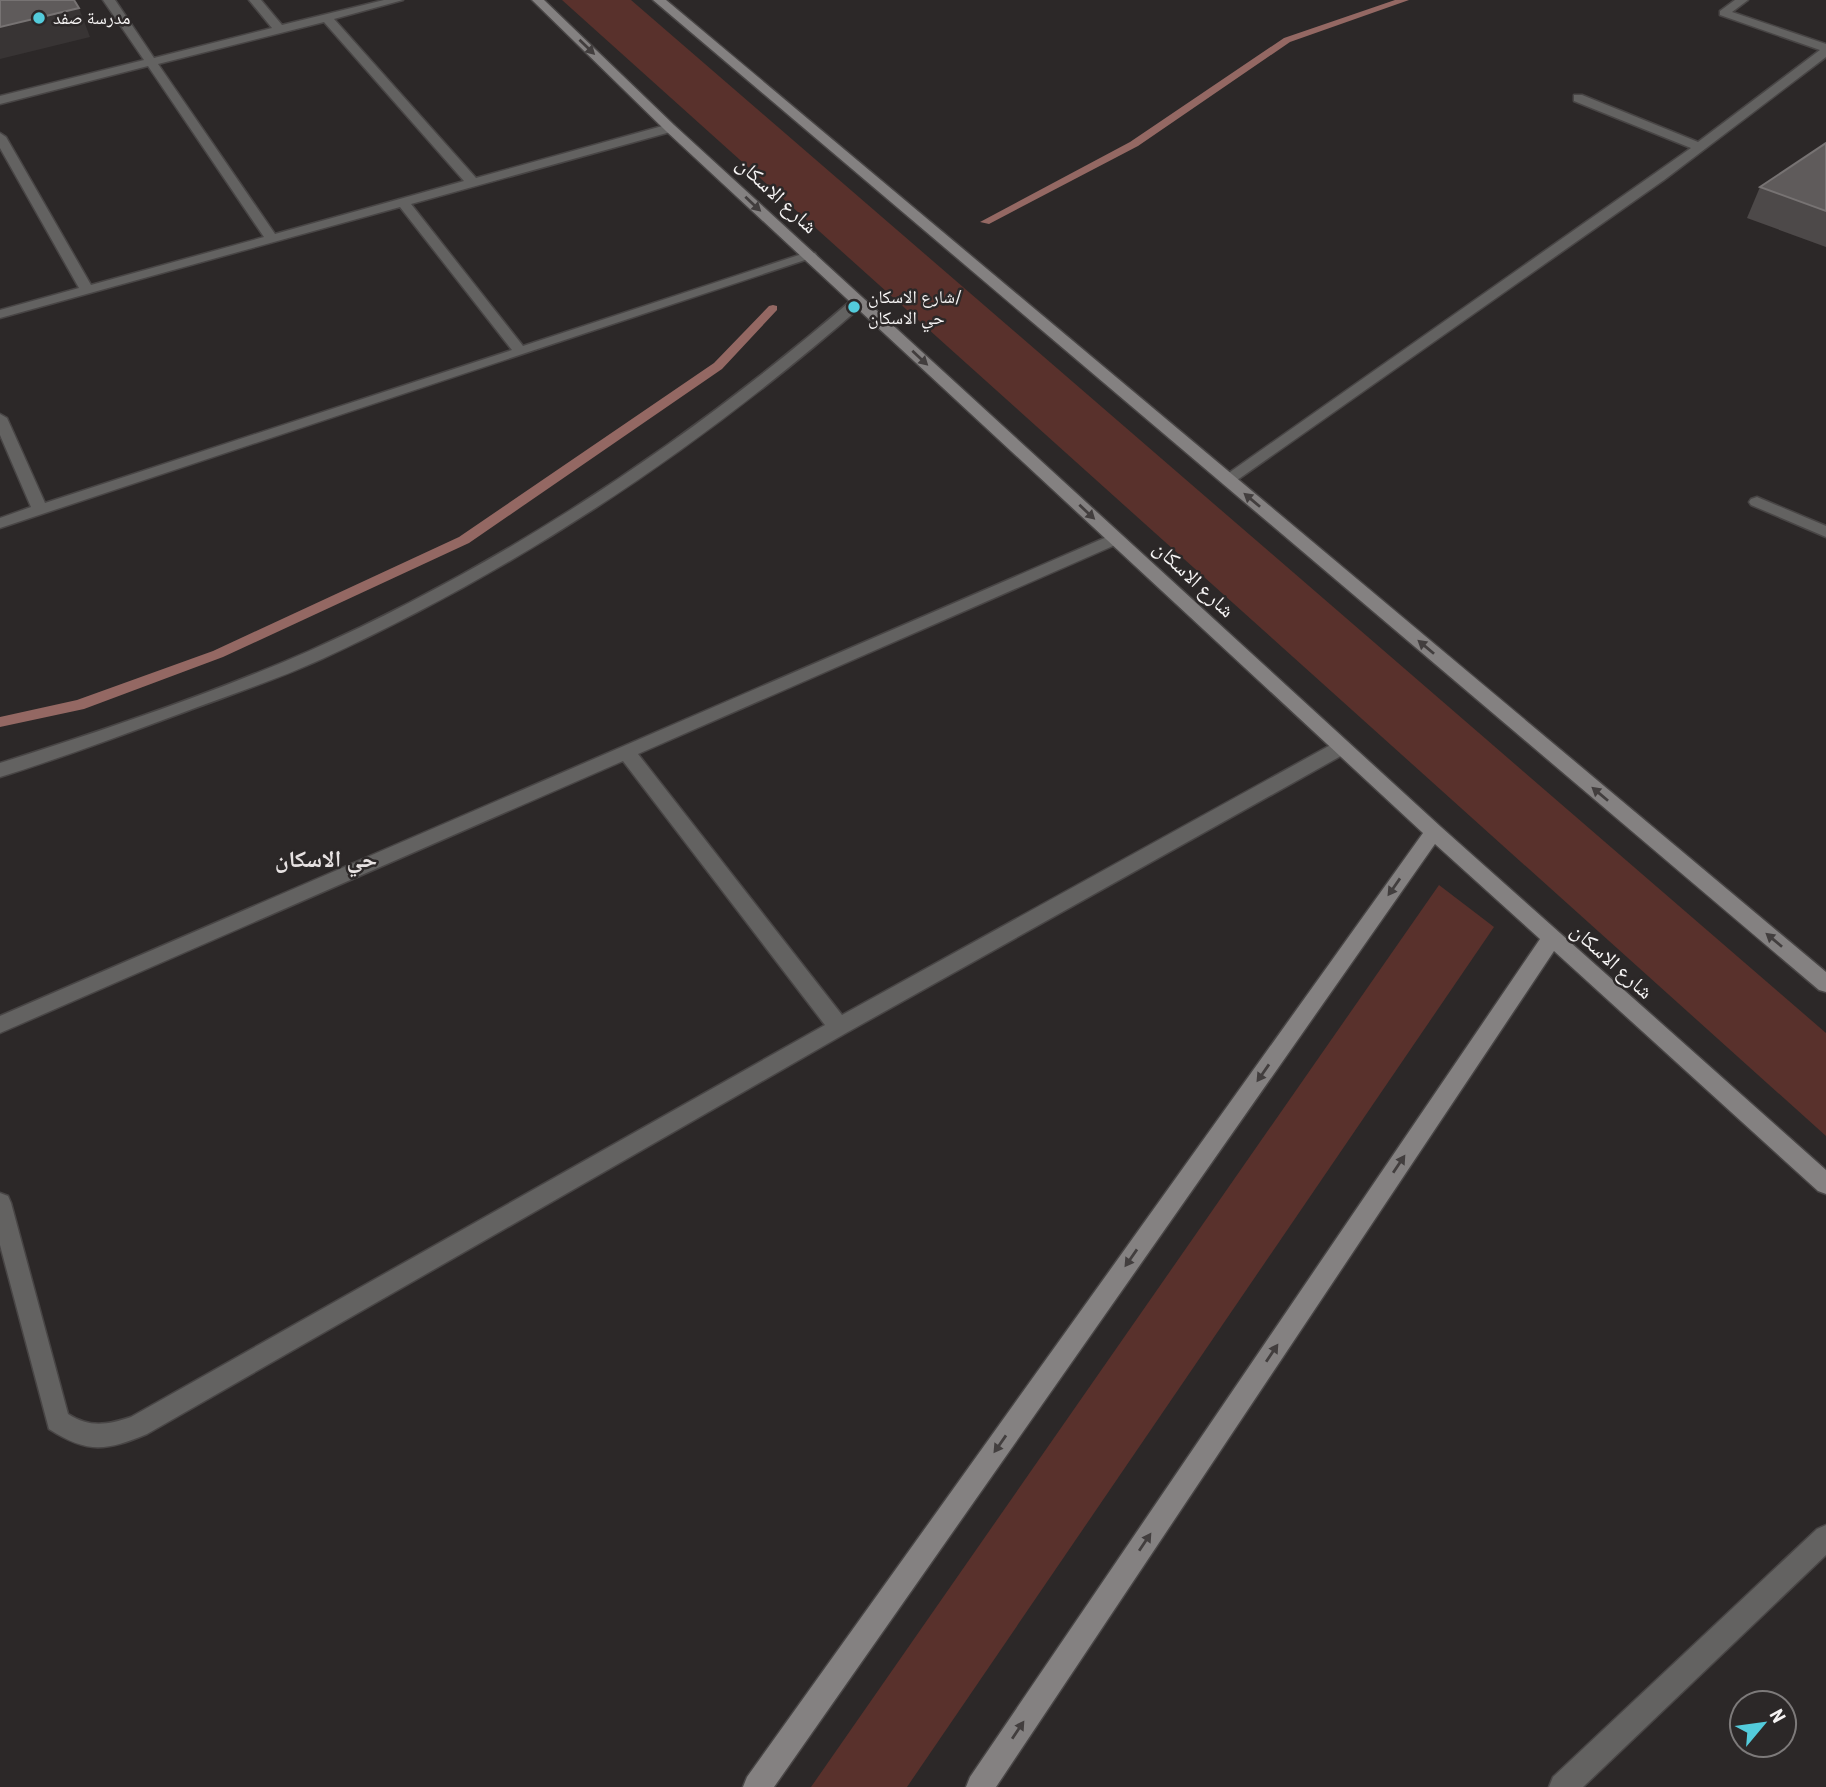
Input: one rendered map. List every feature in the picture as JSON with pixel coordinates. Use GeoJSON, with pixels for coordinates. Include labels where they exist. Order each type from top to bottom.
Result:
{"type":"FeatureCollection","features":[{"type":"Feature","properties":{"kind":"main road","name":"شارع الاسكان"},"geometry":{"type":"LineString","coordinates":[[538,0],[670,128],[1434,832],[1826,1184]]}},
{"type":"Feature","properties":{"kind":"main road"},"geometry":{"type":"LineString","coordinates":[[659,0],[1826,984]]}},
{"type":"Feature","properties":{"kind":"main road"},"geometry":{"type":"LineString","coordinates":[[757,1787],[1434,832]]}},
{"type":"Feature","properties":{"kind":"main road"},"geometry":{"type":"LineString","coordinates":[[980,1787],[1552,937]]}},
{"type":"Feature","properties":{"kind":"street"},"geometry":{"type":"LineString","coordinates":[[108,0],[272,239]]}},
{"type":"Feature","properties":{"kind":"street"},"geometry":{"type":"LineString","coordinates":[[255,0],[280,30]]}},
{"type":"Feature","properties":{"kind":"street"},"geometry":{"type":"LineString","coordinates":[[0,100],[397,0]]}},
{"type":"Feature","properties":{"kind":"street"},"geometry":{"type":"LineString","coordinates":[[1742,0],[1724,13],[1826,50]]}},
{"type":"Feature","properties":{"kind":"street"},"geometry":{"type":"LineString","coordinates":[[327,18],[473,183]]}},
{"type":"Feature","properties":{"kind":"street"},"geometry":{"type":"LineString","coordinates":[[1228,480],[1700,147],[1826,50]]}},
{"type":"Feature","properties":{"kind":"street"},"geometry":{"type":"LineString","coordinates":[[1578,98],[1700,147]]}},
{"type":"Feature","properties":{"kind":"street"},"geometry":{"type":"LineString","coordinates":[[0,314],[670,128]]}},
{"type":"Feature","properties":{"kind":"street"},"geometry":{"type":"LineString","coordinates":[[0,137],[87,290]]}},
{"type":"Feature","properties":{"kind":"street"},"geometry":{"type":"LineString","coordinates":[[403,202],[521,352]]}},
{"type":"Feature","properties":{"kind":"street"},"geometry":{"type":"LineString","coordinates":[[0,523],[810,257]]}},
{"type":"Feature","properties":{"kind":"street"},"geometry":{"type":"LineString","coordinates":[[0,770],[123,728],[304,659],[447,590],[552,530],[646,471],[768,380],[859,301]]}},
{"type":"Feature","properties":{"kind":"street"},"geometry":{"type":"LineString","coordinates":[[0,418],[40,510]]}},
{"type":"Feature","properties":{"kind":"street"},"geometry":{"type":"LineString","coordinates":[[1757,502],[1826,532]]}},
{"type":"Feature","properties":{"kind":"street"},"geometry":{"type":"LineString","coordinates":[[0,1025],[1116,538]]}},
{"type":"Feature","properties":{"kind":"street"},"geometry":{"type":"LineString","coordinates":[[0,1203],[58,1421],[79,1436],[108,1437],[138,1426],[839,1027],[1342,747]]}},
{"type":"Feature","properties":{"kind":"street"},"geometry":{"type":"LineString","coordinates":[[625,751],[839,1027]]}},
{"type":"Feature","properties":{"kind":"street"},"geometry":{"type":"LineString","coordinates":[[1563,1787],[1826,1538]]}},
{"type":"Feature","properties":{"kind":"shaded area"},"geometry":{"type":"Polygon","coordinates":[[[562,0],[631,0],[1826,1033],[1826,1136],[562,0]]]}},
{"type":"Feature","properties":{"kind":"shaded area"},"geometry":{"type":"Polygon","coordinates":[[[1439,885],[1494,927],[907,1787],[811,1787],[1439,885]]]}},
{"type":"Feature","properties":{"kind":"building"},"geometry":{"type":"Polygon","coordinates":[[[0,0],[74,0],[79,8],[0,27],[0,0]]]}},
{"type":"Feature","properties":{"kind":"building"},"geometry":{"type":"Polygon","coordinates":[[[1826,143],[1826,211],[1760,187],[1826,143]]]}},
{"type":"Feature","properties":{"kind":"waterway"},"geometry":{"type":"LineString","coordinates":[[985,222],[1134,144],[1287,40],[1404,0]]}},
{"type":"Feature","properties":{"kind":"waterway"},"geometry":{"type":"LineString","coordinates":[[0,722],[79,705],[218,654],[464,540],[718,366],[773,308]]}},
{"type":"Feature","properties":{"kind":"place","name":"مدرسة صفد"},"geometry":{"type":"Point","coordinates":[39,18]}},
{"type":"Feature","properties":{"kind":"place","name":"شارع الاسكان/ حي الاسكان"},"geometry":{"type":"Point","coordinates":[854,307]}},
{"type":"Feature","properties":{"kind":"district","name":"حي الاسكان"},"geometry":{"type":"Point","coordinates":[326,859]}}]}
